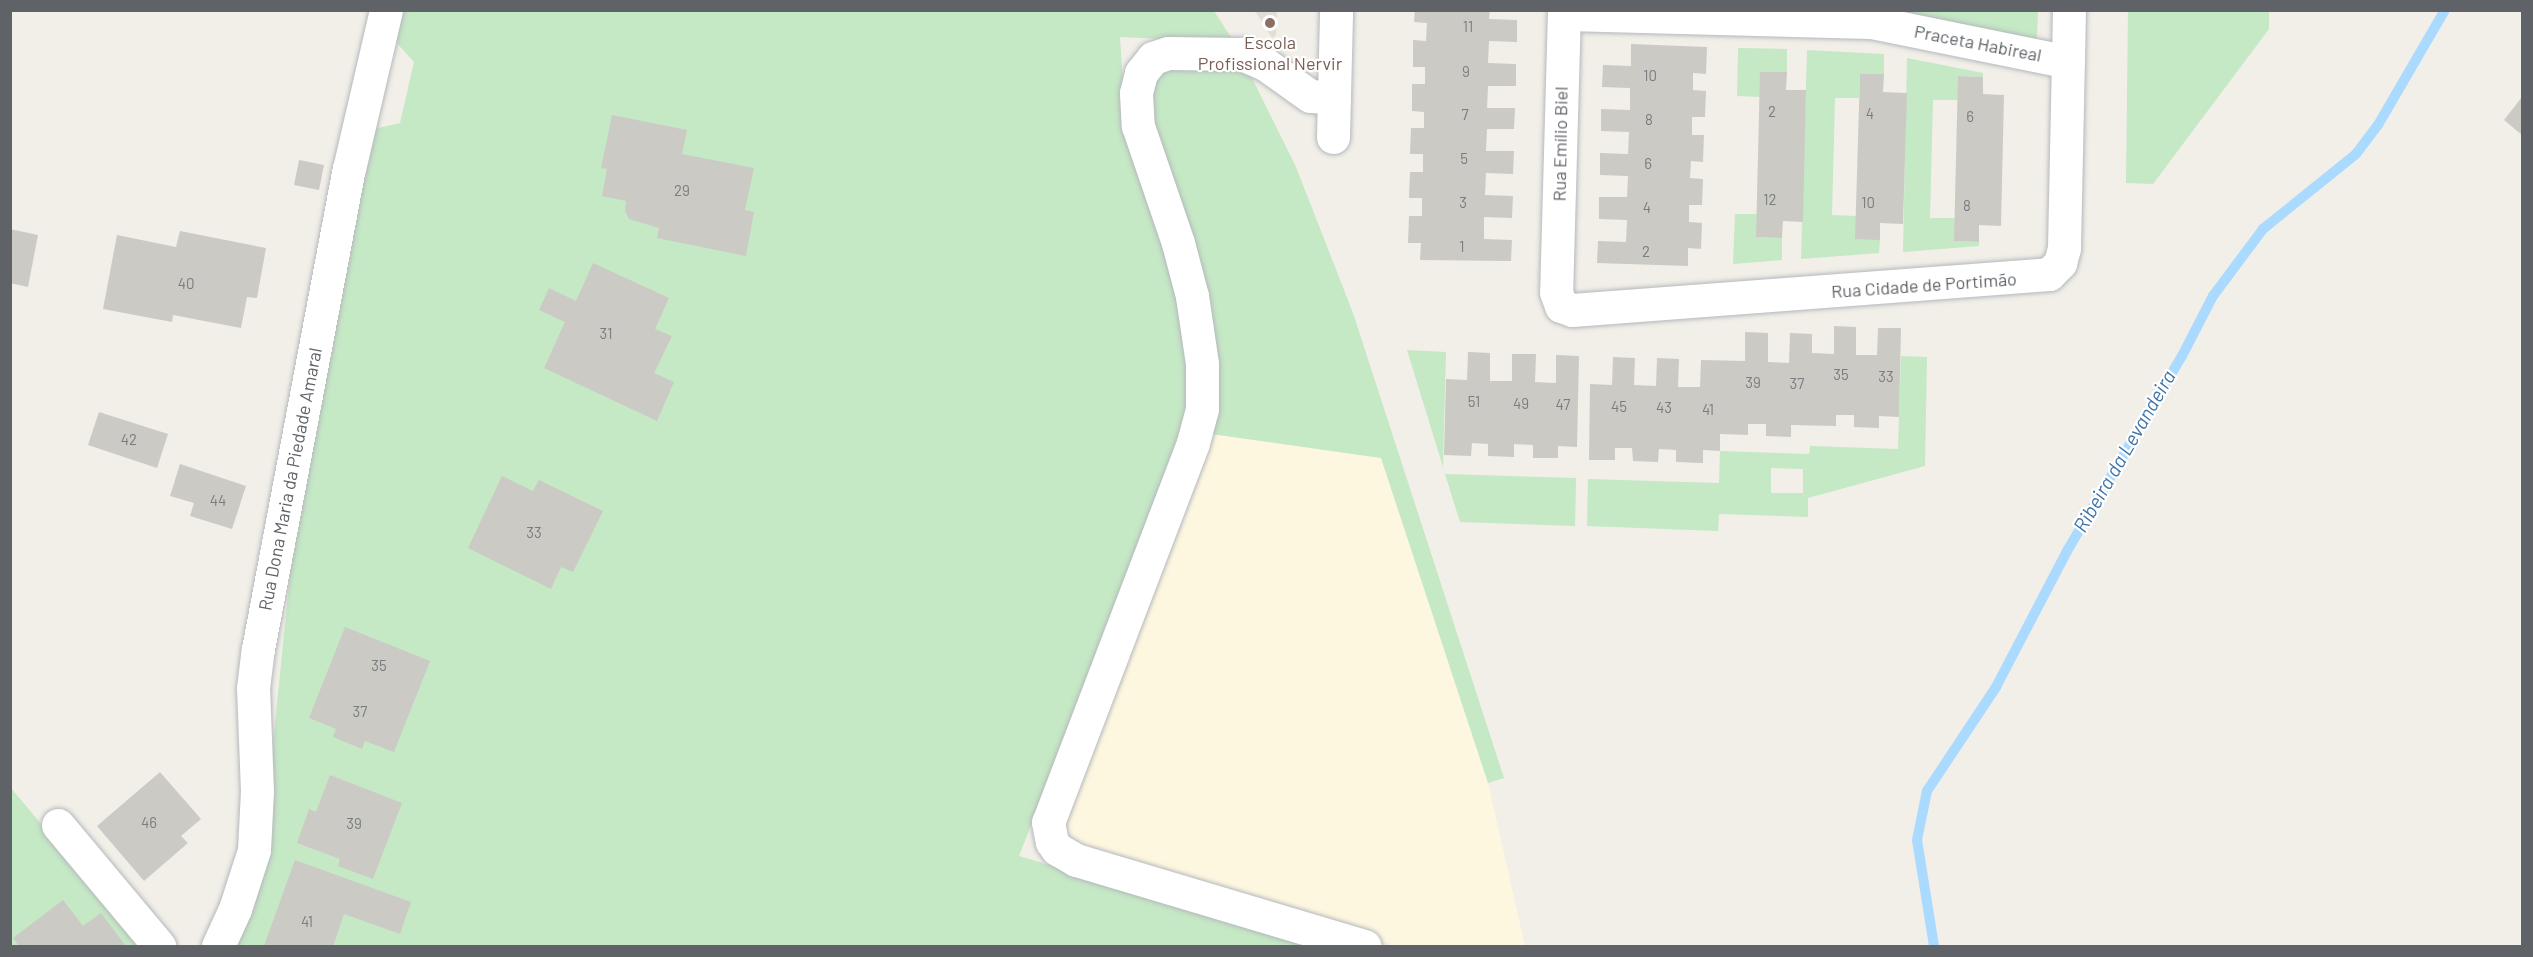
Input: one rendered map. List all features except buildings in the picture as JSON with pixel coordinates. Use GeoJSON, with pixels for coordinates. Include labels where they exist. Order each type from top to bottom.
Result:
{"type":"FeatureCollection","features":[{"type":"Feature","properties":{"kind":"street","name":"Rua Dona Maria da Piedade Amaral"},"geometry":{"type":"LineString","coordinates":[[218,946],[239,899],[254,850],[257,791],[253,698],[258,649],[349,169],[386,10]]}},
{"type":"Feature","properties":{"kind":"street"},"geometry":{"type":"LineString","coordinates":[[1333,137],[1336,10]]}},
{"type":"Feature","properties":{"kind":"street","name":"Rua Cidade de Portimão"},"geometry":{"type":"LineString","coordinates":[[1557,277],[1559,303],[1563,308],[1572,310],[2049,274],[2057,268],[2064,253],[2069,10]]}},
{"type":"Feature","properties":{"kind":"street","name":"Praceta Habireal"},"geometry":{"type":"LineString","coordinates":[[1564,12],[1872,22],[2068,62]]}},
{"type":"Feature","properties":{"kind":"street","name":"Rua Emílio Biel"},"geometry":{"type":"LineString","coordinates":[[1557,277],[1564,12]]}},
{"type":"Feature","properties":{"kind":"street"},"geometry":{"type":"LineString","coordinates":[[1334,98],[1310,96],[1265,64],[1241,54],[1168,52],[1153,58],[1141,73],[1136,93],[1138,126],[1178,243],[1192,296],[1202,364],[1202,409],[1193,443],[1053,802],[1048,822],[1052,842],[1057,849],[1076,860],[1364,946]]}},
{"type":"Feature","properties":{"kind":"street"},"geometry":{"type":"LineString","coordinates":[[58,825],[159,946]]}},
{"type":"Feature","properties":{"kind":"shaded area","name":"Escola Profissional Nervir"},"geometry":{"type":"Polygon","coordinates":[[[1255,11],[1277,11],[1276,35],[1272,38],[1255,11]]]}},
{"type":"Feature","properties":{"kind":"shaded area"},"geometry":{"type":"Polygon","coordinates":[[[1211,434],[1381,458],[1488,783],[1525,946],[1390,946],[1390,943],[1074,849],[1056,824],[1211,434]]]}},
{"type":"Feature","properties":{"kind":"green space"},"geometry":{"type":"Polygon","coordinates":[[[402,11],[1214,11],[1234,42],[1120,37],[1126,129],[1176,285],[1189,385],[1180,443],[1019,856],[1324,946],[237,946],[257,896],[268,860],[272,753],[292,555],[338,290],[374,129],[400,123],[414,62],[395,41],[402,11]]]}},
{"type":"Feature","properties":{"kind":"green space"},"geometry":{"type":"Polygon","coordinates":[[[1882,11],[2038,11],[2037,41],[1882,11]]]}},
{"type":"Feature","properties":{"kind":"green space"},"geometry":{"type":"Polygon","coordinates":[[[2128,11],[2269,11],[2269,29],[2153,184],[2126,183],[2128,11]]]}},
{"type":"Feature","properties":{"kind":"green space"},"geometry":{"type":"Polygon","coordinates":[[[1738,48],[1787,49],[1787,72],[1760,72],[1760,97],[1737,96],[1738,48]]]}},
{"type":"Feature","properties":{"kind":"green space"},"geometry":{"type":"Polygon","coordinates":[[[1807,50],[1884,54],[1884,74],[1860,74],[1859,98],[1835,98],[1832,215],[1856,216],[1880,240],[1879,253],[1801,259],[1807,50]]]}},
{"type":"Feature","properties":{"kind":"green space"},"geometry":{"type":"Polygon","coordinates":[[[1907,58],[1983,73],[1983,77],[1958,76],[1958,100],[1933,100],[1930,218],[1955,218],[1955,241],[1979,242],[1979,246],[1903,252],[1907,58]]]}},
{"type":"Feature","properties":{"kind":"green space"},"geometry":{"type":"Polygon","coordinates":[[[1246,66],[1296,167],[1353,313],[1504,778],[1488,783],[1381,458],[1211,434],[1218,370],[1213,322],[1155,126],[1152,96],[1160,73],[1168,68],[1246,66]]]}},
{"type":"Feature","properties":{"kind":"green space"},"geometry":{"type":"Polygon","coordinates":[[[1735,214],[1757,214],[1757,237],[1782,238],[1782,260],[1733,264],[1735,214]]]}},
{"type":"Feature","properties":{"kind":"green space"},"geometry":{"type":"Polygon","coordinates":[[[1407,350],[1446,352],[1443,467],[1407,350]]]}},
{"type":"Feature","properties":{"kind":"green space"},"geometry":{"type":"Polygon","coordinates":[[[1901,356],[1927,357],[1925,466],[1808,498],[1808,517],[1719,514],[1718,531],[1587,526],[1588,479],[1719,483],[1720,451],[1809,454],[1810,446],[1898,449],[1901,356]],[[1771,468],[1771,493],[1803,493],[1803,469],[1771,468]]]}},
{"type":"Feature","properties":{"kind":"green space"},"geometry":{"type":"Polygon","coordinates":[[[1445,474],[1576,478],[1575,526],[1460,522],[1445,474]]]}},
{"type":"Feature","properties":{"kind":"green space"},"geometry":{"type":"Polygon","coordinates":[[[10,787],[82,872],[145,946],[11,946],[10,787]]]}},
{"type":"Feature","properties":{"kind":"waterway","name":"Ribeira da Levandeira"},"geometry":{"type":"LineString","coordinates":[[1934,946],[1917,840],[1927,791],[1996,687],[2067,551],[2182,356],[2213,296],[2263,229],[2356,154],[2378,125],[2445,10]]}},
{"type":"Feature","properties":{"kind":"place","name":"Escola Profissional Nervir"},"geometry":{"type":"Point","coordinates":[1270,23]}}]}
